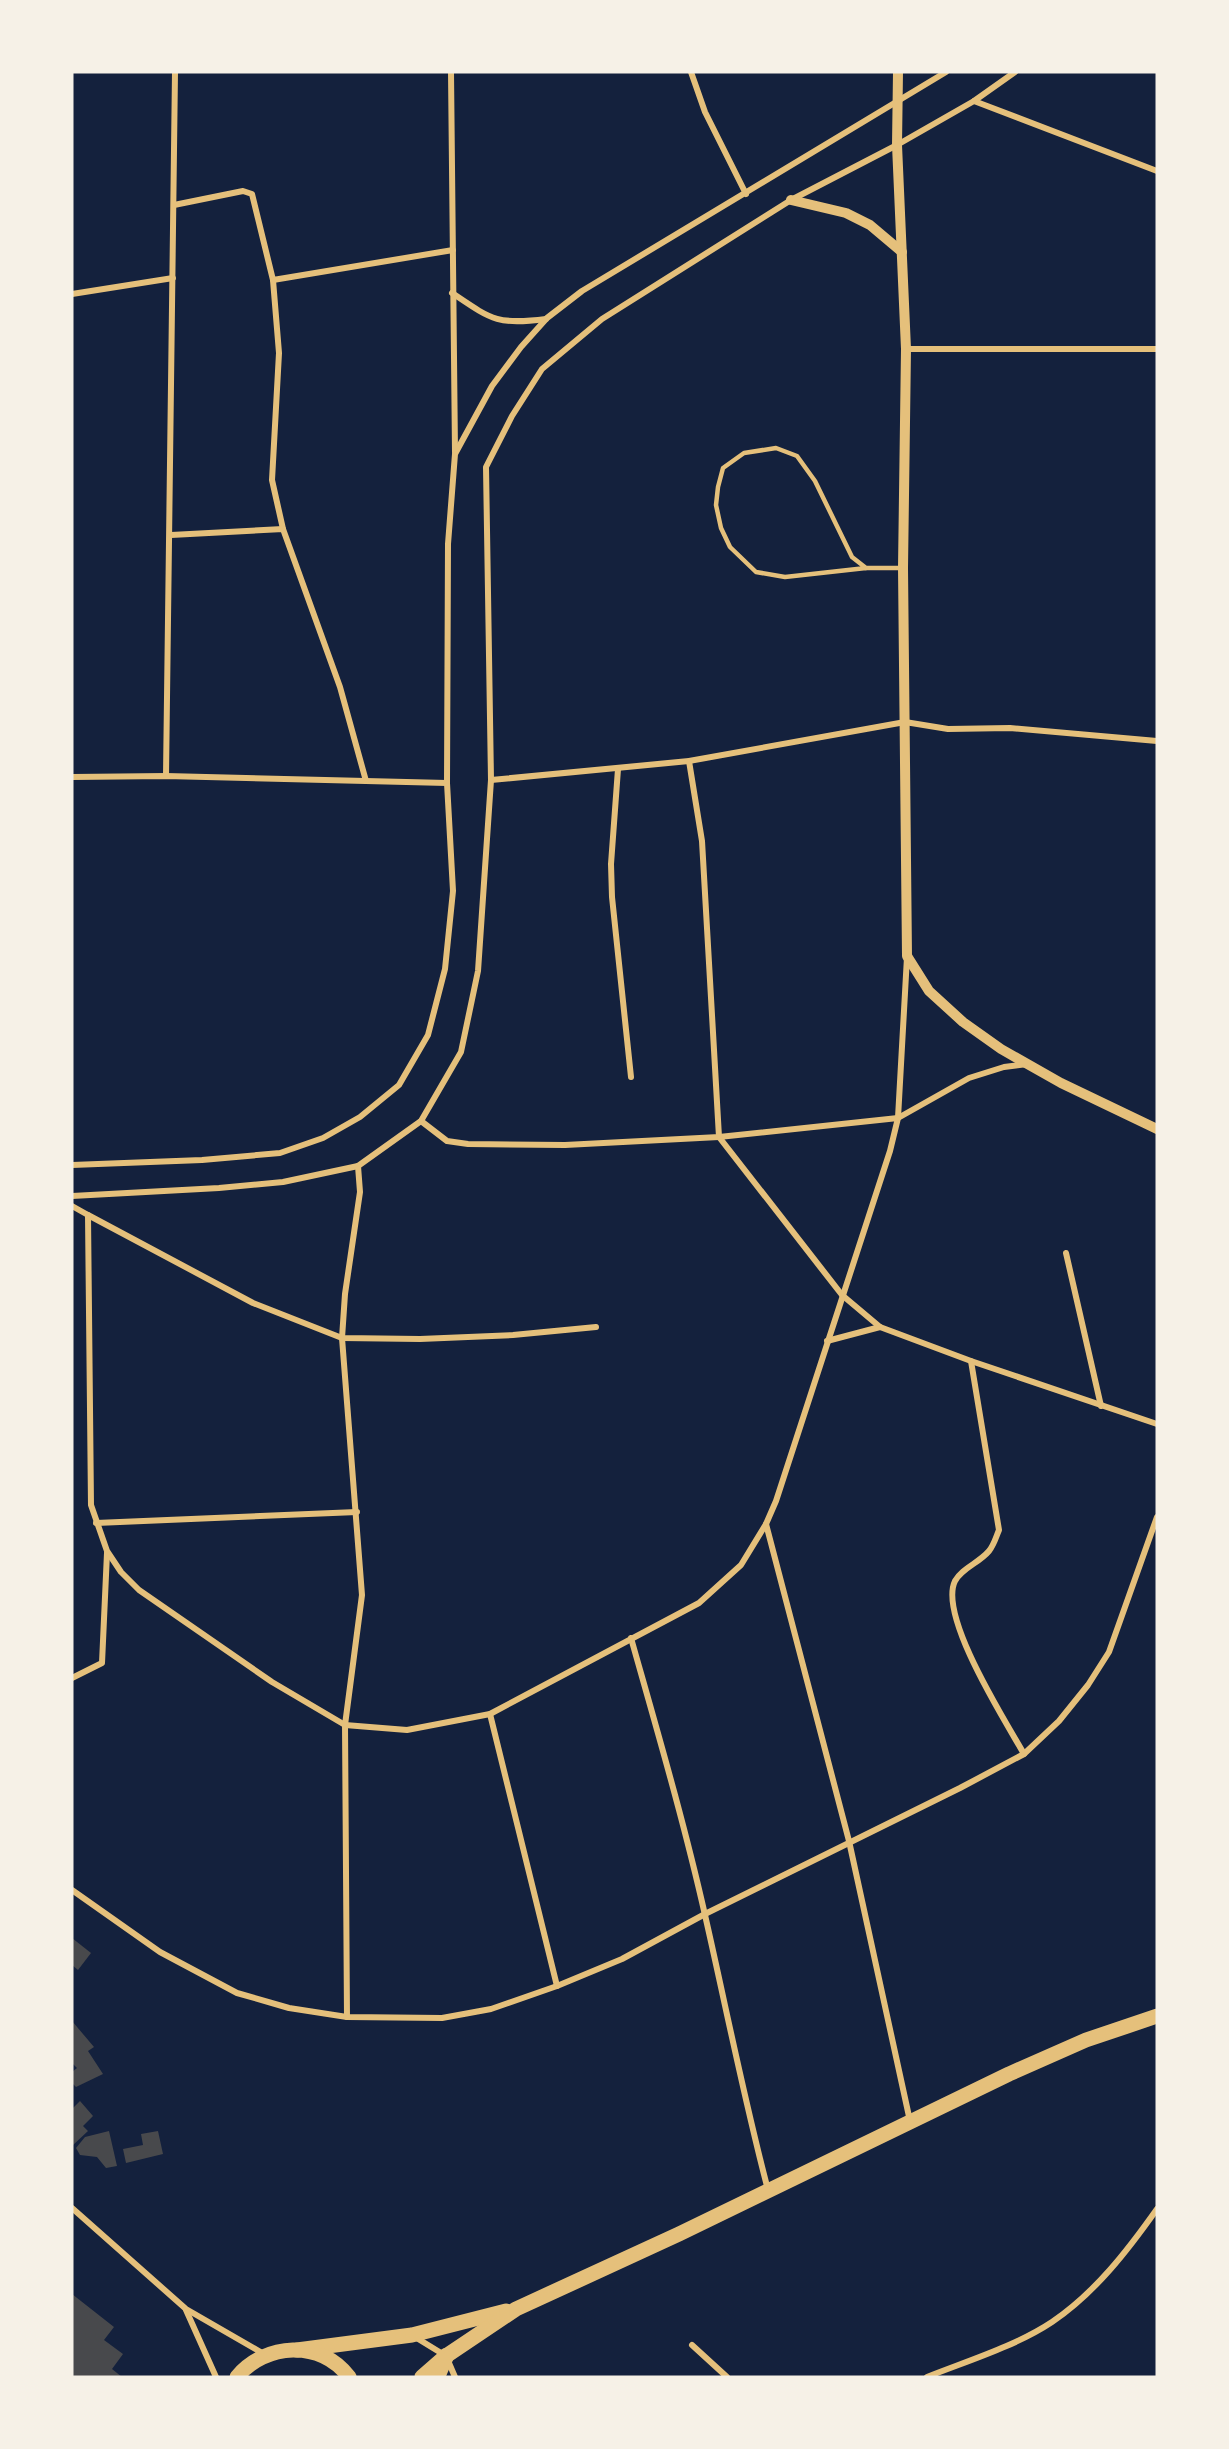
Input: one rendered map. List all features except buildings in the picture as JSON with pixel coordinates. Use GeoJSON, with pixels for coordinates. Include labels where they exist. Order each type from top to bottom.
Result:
{"type":"FeatureCollection","features":[{"type":"Feature","properties":{"kind":"highway"},"geometry":{"type":"LineString","coordinates":[[437,2377],[446,2356]]}},
{"type":"Feature","properties":{"kind":"main road"},"geometry":{"type":"LineString","coordinates":[[422,2377],[446,2356],[516,2309],[1009,2074],[1086,2040],[1157,2016]]}},
{"type":"Feature","properties":{"kind":"main road"},"geometry":{"type":"LineString","coordinates":[[237,2377],[244,2368],[266,2354],[281,2350],[412,2335],[516,2309]]}},
{"type":"Feature","properties":{"kind":"main road"},"geometry":{"type":"LineString","coordinates":[[297,2349],[315,2353],[331,2361],[349,2377]]}},
{"type":"Feature","properties":{"kind":"street"},"geometry":{"type":"LineString","coordinates":[[166,776],[171,535],[175,72]]}},
{"type":"Feature","properties":{"kind":"street"},"geometry":{"type":"LineString","coordinates":[[72,1165],[202,1160],[280,1153],[323,1138],[360,1117],[399,1085],[428,1035],[445,969],[453,891],[447,783],[448,544],[455,454],[451,72]]}},
{"type":"Feature","properties":{"kind":"street"},"geometry":{"type":"LineString","coordinates":[[691,72],[705,112],[746,194]]}},
{"type":"Feature","properties":{"kind":"street"},"geometry":{"type":"LineString","coordinates":[[88,1215],[91,1505],[107,1551],[120,1572],[139,1590],[272,1682],[345,1725],[407,1730],[490,1714],[699,1603],[741,1565],[766,1524],[776,1501],[890,1151],[898,1118],[907,956],[903,568],[906,349],[897,145],[898,72]]}},
{"type":"Feature","properties":{"kind":"street"},"geometry":{"type":"LineString","coordinates":[[455,454],[492,386],[521,347],[547,318],[582,291],[946,72]]}},
{"type":"Feature","properties":{"kind":"street"},"geometry":{"type":"LineString","coordinates":[[72,1196],[272,1183],[358,1166],[421,1121],[461,1052],[478,971],[491,780],[486,467],[512,416],[542,369],[602,319],[791,200],[897,145],[974,101],[1015,72]]}},
{"type":"Feature","properties":{"kind":"street"},"geometry":{"type":"LineString","coordinates":[[974,101],[1157,171]]}},
{"type":"Feature","properties":{"kind":"street"},"geometry":{"type":"LineString","coordinates":[[174,205],[243,191],[252,195],[273,280],[279,353],[272,480],[283,529],[340,687],[366,782]]}},
{"type":"Feature","properties":{"kind":"street"},"geometry":{"type":"LineString","coordinates":[[791,200],[846,213],[870,225],[902,252]]}},
{"type":"Feature","properties":{"kind":"street"},"geometry":{"type":"LineString","coordinates":[[273,280],[453,250]]}},
{"type":"Feature","properties":{"kind":"street"},"geometry":{"type":"LineString","coordinates":[[72,294],[173,278]]}},
{"type":"Feature","properties":{"kind":"street"},"geometry":{"type":"LineString","coordinates":[[452,293],[496,320],[513,323],[547,318]]}},
{"type":"Feature","properties":{"kind":"street"},"geometry":{"type":"LineString","coordinates":[[906,349],[1157,350]]}},
{"type":"Feature","properties":{"kind":"street"},"geometry":{"type":"LineString","coordinates":[[171,535],[283,529]]}},
{"type":"Feature","properties":{"kind":"street"},"geometry":{"type":"LineString","coordinates":[[491,780],[689,761],[905,722],[948,729],[1010,728],[1157,741]]}},
{"type":"Feature","properties":{"kind":"street"},"geometry":{"type":"LineString","coordinates":[[689,761],[702,841],[719,1137],[842,1295],[880,1326],[971,1361],[1157,1424]]}},
{"type":"Feature","properties":{"kind":"street"},"geometry":{"type":"LineString","coordinates":[[618,769],[611,864],[612,897],[631,1077]]}},
{"type":"Feature","properties":{"kind":"street"},"geometry":{"type":"LineString","coordinates":[[72,777],[166,776],[447,783]]}},
{"type":"Feature","properties":{"kind":"street"},"geometry":{"type":"LineString","coordinates":[[907,956],[929,992],[963,1022],[1001,1049],[1060,1083],[1157,1129]]}},
{"type":"Feature","properties":{"kind":"street"},"geometry":{"type":"LineString","coordinates":[[421,1121],[447,1141],[468,1144],[565,1145],[719,1137],[898,1118],[969,1078],[1004,1067],[1028,1064]]}},
{"type":"Feature","properties":{"kind":"street"},"geometry":{"type":"LineString","coordinates":[[347,2017],[345,1725],[362,1595],[342,1338],[345,1294],[360,1192],[358,1166]]}},
{"type":"Feature","properties":{"kind":"street"},"geometry":{"type":"LineString","coordinates":[[72,1206],[253,1303],[342,1338],[420,1339],[513,1335],[596,1327]]}},
{"type":"Feature","properties":{"kind":"street"},"geometry":{"type":"LineString","coordinates":[[1066,1253],[1101,1406]]}},
{"type":"Feature","properties":{"kind":"street"},"geometry":{"type":"LineString","coordinates":[[827,1341],[880,1326]]}},
{"type":"Feature","properties":{"kind":"street"},"geometry":{"type":"LineString","coordinates":[[971,1361],[999,1530],[990,1550],[959,1574],[951,1593],[960,1635],[1024,1754]]}},
{"type":"Feature","properties":{"kind":"street"},"geometry":{"type":"LineString","coordinates":[[96,1523],[357,1512]]}},
{"type":"Feature","properties":{"kind":"street"},"geometry":{"type":"LineString","coordinates":[[72,1890],[160,1952],[237,1993],[289,2008],[347,2017],[442,2018],[491,2008],[557,1986],[622,1959],[705,1914],[1024,1754],[1059,1721],[1088,1685],[1110,1652],[1154,1536],[1157,1517]]}},
{"type":"Feature","properties":{"kind":"street"},"geometry":{"type":"LineString","coordinates":[[766,1524],[849,1841],[910,2122]]}},
{"type":"Feature","properties":{"kind":"street"},"geometry":{"type":"LineString","coordinates":[[72,1678],[102,1663],[107,1551]]}},
{"type":"Feature","properties":{"kind":"street"},"geometry":{"type":"LineString","coordinates":[[630,1638],[674,1792],[705,1914],[748,2114],[768,2190]]}},
{"type":"Feature","properties":{"kind":"street"},"geometry":{"type":"LineString","coordinates":[[490,1714],[557,1986]]}},
{"type":"Feature","properties":{"kind":"street"},"geometry":{"type":"LineString","coordinates":[[72,2208],[186,2309],[266,2354]]}},
{"type":"Feature","properties":{"kind":"street"},"geometry":{"type":"LineString","coordinates":[[927,2377],[1008,2345],[1052,2322],[1102,2280],[1157,2209]]}},
{"type":"Feature","properties":{"kind":"street"},"geometry":{"type":"LineString","coordinates":[[186,2309],[216,2377]]}},
{"type":"Feature","properties":{"kind":"street"},"geometry":{"type":"LineString","coordinates":[[412,2335],[446,2356],[455,2377]]}},
{"type":"Feature","properties":{"kind":"street"},"geometry":{"type":"LineString","coordinates":[[692,2345],[727,2377]]}},
{"type":"Feature","properties":{"kind":"lane"},"geometry":{"type":"LineString","coordinates":[[866,568],[852,557],[815,481],[797,456],[776,448],[744,453],[723,468],[716,505],[721,528],[730,547],[756,572],[785,577],[866,568],[903,568]]}}]}
